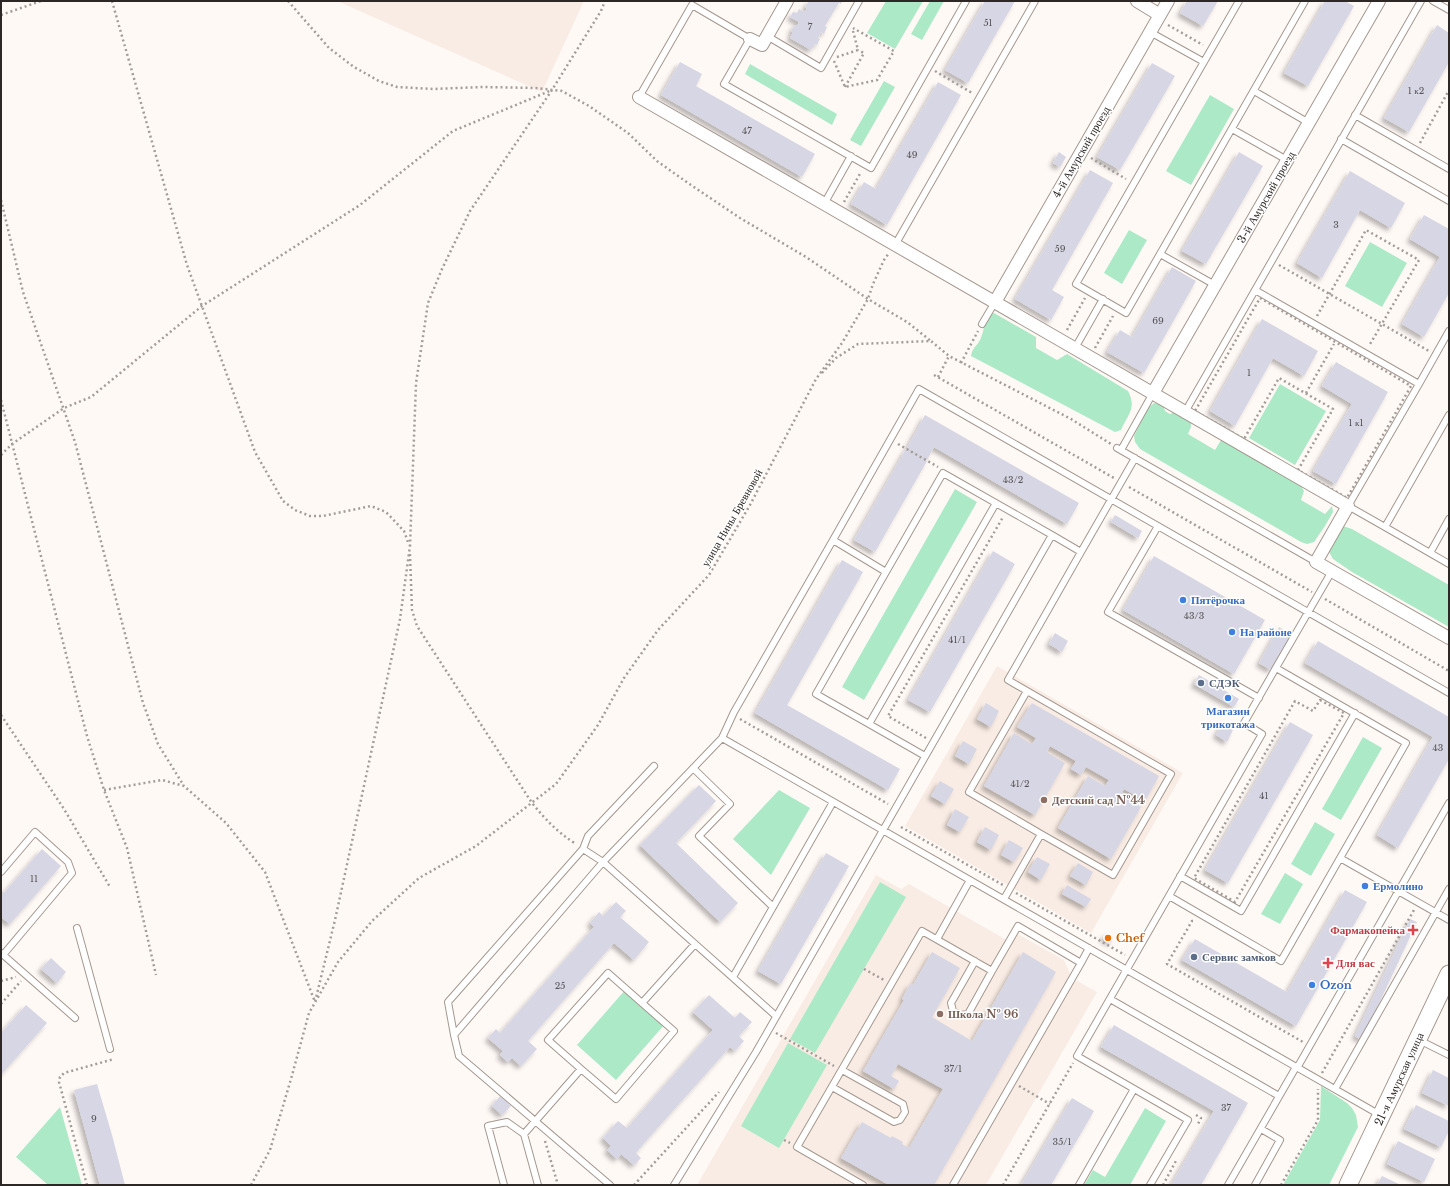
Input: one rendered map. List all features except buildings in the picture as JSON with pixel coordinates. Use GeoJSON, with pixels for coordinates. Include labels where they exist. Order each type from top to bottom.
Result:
{"type":"FeatureCollection","features":[{"type":"Feature","properties":{"kind":"main road","name":"21-я Амурская улица"},"geometry":{"type":"LineString","coordinates":[[1348,1185],[1449,974]]}},
{"type":"Feature","properties":{"kind":"street"},"geometry":{"type":"LineString","coordinates":[[750,39],[762,45],[787,1]]}},
{"type":"Feature","properties":{"kind":"street"},"geometry":{"type":"LineString","coordinates":[[1137,1],[1160,15]]}},
{"type":"Feature","properties":{"kind":"street","name":"4-й Амурский проезд"},"geometry":{"type":"LineString","coordinates":[[995,302],[1153,33],[1160,15],[1168,1]]}},
{"type":"Feature","properties":{"kind":"street","name":"3-й Амурский проезд"},"geometry":{"type":"LineString","coordinates":[[1153,393],[1379,1]]}},
{"type":"Feature","properties":{"kind":"street"},"geometry":{"type":"LineString","coordinates":[[639,97],[1348,506],[1316,562],[1449,638]]}},
{"type":"Feature","properties":{"kind":"lane"},"geometry":{"type":"LineString","coordinates":[[767,36],[821,68],[859,1]]}},
{"type":"Feature","properties":{"kind":"lane"},"geometry":{"type":"LineString","coordinates":[[639,97],[692,5],[750,39],[724,84],[871,168],[966,1]]}},
{"type":"Feature","properties":{"kind":"lane"},"geometry":{"type":"LineString","coordinates":[[895,245],[1035,1]]}},
{"type":"Feature","properties":{"kind":"lane"},"geometry":{"type":"LineString","coordinates":[[1239,1],[1202,61],[1076,284],[1126,313],[1305,1]]}},
{"type":"Feature","properties":{"kind":"lane"},"geometry":{"type":"LineString","coordinates":[[1433,1],[1449,10]]}},
{"type":"Feature","properties":{"kind":"lane"},"geometry":{"type":"LineString","coordinates":[[1185,412],[1419,2]]}},
{"type":"Feature","properties":{"kind":"lane"},"geometry":{"type":"LineString","coordinates":[[1153,33],[1202,61]]}},
{"type":"Feature","properties":{"kind":"lane"},"geometry":{"type":"LineString","coordinates":[[1254,91],[1309,123]]}},
{"type":"Feature","properties":{"kind":"lane"},"geometry":{"type":"LineString","coordinates":[[1355,115],[1449,169]]}},
{"type":"Feature","properties":{"kind":"lane"},"geometry":{"type":"LineString","coordinates":[[1232,128],[1287,160]]}},
{"type":"Feature","properties":{"kind":"lane"},"geometry":{"type":"LineString","coordinates":[[1341,139],[1449,201]]}},
{"type":"Feature","properties":{"kind":"lane"},"geometry":{"type":"LineString","coordinates":[[824,204],[851,156]]}},
{"type":"Feature","properties":{"kind":"lane"},"geometry":{"type":"LineString","coordinates":[[1160,254],[1215,285]]}},
{"type":"Feature","properties":{"kind":"lane"},"geometry":{"type":"LineString","coordinates":[[1255,290],[1419,384]]}},
{"type":"Feature","properties":{"kind":"lane"},"geometry":{"type":"LineString","coordinates":[[1075,348],[1103,299]]}},
{"type":"Feature","properties":{"kind":"lane"},"geometry":{"type":"LineString","coordinates":[[982,324],[995,302]]}},
{"type":"Feature","properties":{"kind":"lane"},"geometry":{"type":"LineString","coordinates":[[1449,331],[1348,506],[1449,564]]}},
{"type":"Feature","properties":{"kind":"lane"},"geometry":{"type":"LineString","coordinates":[[454,1035],[603,862],[722,738],[733,715],[919,389],[1449,693]]}},
{"type":"Feature","properties":{"kind":"lane"},"geometry":{"type":"LineString","coordinates":[[1153,393],[1119,449],[1316,562]]}},
{"type":"Feature","properties":{"kind":"lane"},"geometry":{"type":"LineString","coordinates":[[1385,527],[1449,415]]}},
{"type":"Feature","properties":{"kind":"lane"},"geometry":{"type":"LineString","coordinates":[[1027,691],[968,792],[1113,875],[1171,774],[1008,680],[1135,458]]}},
{"type":"Feature","properties":{"kind":"lane"},"geometry":{"type":"LineString","coordinates":[[925,756],[816,694],[943,473],[1081,552]]}},
{"type":"Feature","properties":{"kind":"lane"},"geometry":{"type":"LineString","coordinates":[[869,724],[996,503]]}},
{"type":"Feature","properties":{"kind":"lane"},"geometry":{"type":"LineString","coordinates":[[1430,553],[1449,519]]}},
{"type":"Feature","properties":{"kind":"lane"},"geometry":{"type":"LineString","coordinates":[[1158,526],[1108,612],[1259,698]]}},
{"type":"Feature","properties":{"kind":"lane"},"geometry":{"type":"LineString","coordinates":[[674,1185],[769,1029],[1052,535]]}},
{"type":"Feature","properties":{"kind":"lane"},"geometry":{"type":"LineString","coordinates":[[832,540],[886,572]]}},
{"type":"Feature","properties":{"kind":"lane"},"geometry":{"type":"LineString","coordinates":[[1150,1185],[1188,1120],[1077,1056],[1262,734],[1244,724],[1332,571]]}},
{"type":"Feature","properties":{"kind":"lane"},"geometry":{"type":"LineString","coordinates":[[1169,896],[1281,961],[1406,743],[1276,668]]}},
{"type":"Feature","properties":{"kind":"lane"},"geometry":{"type":"LineString","coordinates":[[1180,876],[1241,911],[1355,713]]}},
{"type":"Feature","properties":{"kind":"lane"},"geometry":{"type":"LineString","coordinates":[[722,738],[1382,1116]]}},
{"type":"Feature","properties":{"kind":"lane"},"geometry":{"type":"LineString","coordinates":[[610,1185],[459,1056],[448,1002],[583,849],[588,836],[654,766]]}},
{"type":"Feature","properties":{"kind":"lane"},"geometry":{"type":"LineString","coordinates":[[693,768],[730,804],[699,836],[773,907]]}},
{"type":"Feature","properties":{"kind":"lane"},"geometry":{"type":"LineString","coordinates":[[733,977],[833,802]]}},
{"type":"Feature","properties":{"kind":"lane"},"geometry":{"type":"LineString","coordinates":[[1228,1185],[1449,803]]}},
{"type":"Feature","properties":{"kind":"lane"},"geometry":{"type":"LineString","coordinates":[[1,872],[35,832],[68,862],[72,873],[2,954],[75,1018]]}},
{"type":"Feature","properties":{"kind":"lane"},"geometry":{"type":"LineString","coordinates":[[1004,899],[1041,834]]}},
{"type":"Feature","properties":{"kind":"lane"},"geometry":{"type":"LineString","coordinates":[[583,849],[603,862],[776,1016]]}},
{"type":"Feature","properties":{"kind":"lane"},"geometry":{"type":"LineString","coordinates":[[1340,858],[1449,920]]}},
{"type":"Feature","properties":{"kind":"lane"},"geometry":{"type":"LineString","coordinates":[[937,939],[970,880]]}},
{"type":"Feature","properties":{"kind":"lane"},"geometry":{"type":"LineString","coordinates":[[1335,1089],[1449,890]]}},
{"type":"Feature","properties":{"kind":"lane"},"geometry":{"type":"LineString","coordinates":[[975,961],[951,1003],[953,1011],[961,1016],[968,1014],[1018,926],[1081,963]]}},
{"type":"Feature","properties":{"kind":"lane"},"geometry":{"type":"LineString","coordinates":[[77,928],[110,1049]]}},
{"type":"Feature","properties":{"kind":"lane"},"geometry":{"type":"LineString","coordinates":[[863,1185],[797,1147],[922,931],[992,971]]}},
{"type":"Feature","properties":{"kind":"lane"},"geometry":{"type":"LineString","coordinates":[[642,1003],[694,944]]}},
{"type":"Feature","properties":{"kind":"lane"},"geometry":{"type":"LineString","coordinates":[[953,1185],[1089,948]]}},
{"type":"Feature","properties":{"kind":"lane"},"geometry":{"type":"LineString","coordinates":[[608,973],[642,1003],[674,1031],[616,1099],[548,1040],[608,973]]}},
{"type":"Feature","properties":{"kind":"lane"},"geometry":{"type":"LineString","coordinates":[[1110,999],[1280,1096]]}},
{"type":"Feature","properties":{"kind":"lane"},"geometry":{"type":"LineString","coordinates":[[1418,1039],[1449,1055]]}},
{"type":"Feature","properties":{"kind":"lane"},"geometry":{"type":"LineString","coordinates":[[524,1134],[581,1069]]}},
{"type":"Feature","properties":{"kind":"lane"},"geometry":{"type":"LineString","coordinates":[[832,1087],[894,1122],[900,1120],[905,1112],[903,1104],[842,1070]]}},
{"type":"Feature","properties":{"kind":"lane"},"geometry":{"type":"LineString","coordinates":[[1079,1185],[1134,1089]]}},
{"type":"Feature","properties":{"kind":"lane"},"geometry":{"type":"LineString","coordinates":[[504,1185],[488,1126],[507,1122],[524,1134],[538,1185]]}},
{"type":"Feature","properties":{"kind":"lane"},"geometry":{"type":"LineString","coordinates":[[1255,1185],[1280,1140],[1261,1129]]}},
{"type":"Feature","properties":{"kind":"path"},"geometry":{"type":"LineString","coordinates":[[1,15],[41,1]]}},
{"type":"Feature","properties":{"kind":"path"},"geometry":{"type":"LineString","coordinates":[[112,1],[187,266],[255,452],[283,501],[295,510],[310,516],[323,516],[371,506],[386,512],[404,531],[410,546],[398,626],[340,897],[315,1002],[309,1013],[270,1150],[251,1185]]}},
{"type":"Feature","properties":{"kind":"path"},"geometry":{"type":"LineString","coordinates":[[288,1],[329,48],[354,67],[379,81],[397,87],[433,89],[483,87],[536,88],[562,91],[589,106],[628,133],[664,166],[740,218],[806,256],[868,299],[907,322],[949,356],[1071,419],[1119,449]]}},
{"type":"Feature","properties":{"kind":"path"},"geometry":{"type":"LineString","coordinates":[[583,849],[561,835],[532,803],[417,626],[412,610],[410,546],[416,383],[428,303],[442,269],[470,211],[552,90],[601,11],[605,1]]}},
{"type":"Feature","properties":{"kind":"path"},"geometry":{"type":"LineString","coordinates":[[1153,33],[1164,23],[1170,26],[1208,48],[1202,61]]}},
{"type":"Feature","properties":{"kind":"path"},"geometry":{"type":"LineString","coordinates":[[844,86],[877,80],[894,51],[851,27],[858,50]]}},
{"type":"Feature","properties":{"kind":"path"},"geometry":{"type":"LineString","coordinates":[[858,50],[864,53],[844,86],[833,58],[858,50]]}},
{"type":"Feature","properties":{"kind":"path"},"geometry":{"type":"LineString","coordinates":[[933,70],[975,94]]}},
{"type":"Feature","properties":{"kind":"path"},"geometry":{"type":"LineString","coordinates":[[1,455],[12,444],[64,408],[91,397],[202,306],[360,205],[453,131],[552,90]]}},
{"type":"Feature","properties":{"kind":"path"},"geometry":{"type":"LineString","coordinates":[[1416,150],[1449,90]]}},
{"type":"Feature","properties":{"kind":"path"},"geometry":{"type":"LineString","coordinates":[[1087,156],[1131,181]]}},
{"type":"Feature","properties":{"kind":"path"},"geometry":{"type":"LineString","coordinates":[[841,207],[862,170],[867,172]]}},
{"type":"Feature","properties":{"kind":"path"},"geometry":{"type":"LineString","coordinates":[[1,200],[23,292],[76,442],[143,703],[158,744],[184,786],[226,823],[265,872],[315,1002]]}},
{"type":"Feature","properties":{"kind":"path"},"geometry":{"type":"LineString","coordinates":[[1313,323],[1366,230],[1419,260],[1365,353]]}},
{"type":"Feature","properties":{"kind":"path","name":"улица Нины Бревновой"},"geometry":{"type":"LineString","coordinates":[[315,1002],[338,962],[372,921],[419,878],[476,846],[556,784],[598,725],[624,678],[658,630],[709,575],[750,506],[816,379],[842,343],[868,299],[884,260],[895,245]]}},
{"type":"Feature","properties":{"kind":"path"},"geometry":{"type":"LineString","coordinates":[[1272,261],[1435,355]]}},
{"type":"Feature","properties":{"kind":"path"},"geometry":{"type":"LineString","coordinates":[[1064,336],[1086,296]]}},
{"type":"Feature","properties":{"kind":"path"},"geometry":{"type":"LineString","coordinates":[[1260,298],[1411,386],[1347,498],[1298,470],[1333,409],[1306,394],[1279,378],[1244,439],[1195,411],[1260,298]]}},
{"type":"Feature","properties":{"kind":"path"},"geometry":{"type":"LineString","coordinates":[[1092,352],[1115,313]]}},
{"type":"Feature","properties":{"kind":"path"},"geometry":{"type":"LineString","coordinates":[[961,362],[982,324]]}},
{"type":"Feature","properties":{"kind":"path"},"geometry":{"type":"LineString","coordinates":[[816,379],[836,358],[858,344],[931,341]]}},
{"type":"Feature","properties":{"kind":"path"},"geometry":{"type":"LineString","coordinates":[[1306,394],[1335,342]]}},
{"type":"Feature","properties":{"kind":"path"},"geometry":{"type":"LineString","coordinates":[[938,377],[949,356]]}},
{"type":"Feature","properties":{"kind":"path"},"geometry":{"type":"LineString","coordinates":[[934,375],[1449,671]]}},
{"type":"Feature","properties":{"kind":"path"},"geometry":{"type":"LineString","coordinates":[[1,400],[87,736],[104,790],[127,848],[156,975]]}},
{"type":"Feature","properties":{"kind":"path"},"geometry":{"type":"LineString","coordinates":[[896,442],[938,467]]}},
{"type":"Feature","properties":{"kind":"path"},"geometry":{"type":"LineString","coordinates":[[934,474],[941,462]]}},
{"type":"Feature","properties":{"kind":"path"},"geometry":{"type":"LineString","coordinates":[[927,739],[888,716],[1007,509]]}},
{"type":"Feature","properties":{"kind":"path"},"geometry":{"type":"LineString","coordinates":[[1194,878],[1295,701],[1314,711],[1320,700],[1344,713],[1235,902]]}},
{"type":"Feature","properties":{"kind":"path"},"geometry":{"type":"LineString","coordinates":[[1,715],[64,809],[110,887]]}},
{"type":"Feature","properties":{"kind":"path"},"geometry":{"type":"LineString","coordinates":[[733,715],[895,808]]}},
{"type":"Feature","properties":{"kind":"path"},"geometry":{"type":"LineString","coordinates":[[104,790],[162,780],[184,786]]}},
{"type":"Feature","properties":{"kind":"path"},"geometry":{"type":"LineString","coordinates":[[1280,1185],[1318,1120],[1319,1080],[1418,902]]}},
{"type":"Feature","properties":{"kind":"path"},"geometry":{"type":"LineString","coordinates":[[1198,924],[1192,920],[1167,964],[1304,1043]]}},
{"type":"Feature","properties":{"kind":"path"},"geometry":{"type":"LineString","coordinates":[[864,968],[891,984]]}},
{"type":"Feature","properties":{"kind":"path"},"geometry":{"type":"LineString","coordinates":[[1,981],[26,975]]}},
{"type":"Feature","properties":{"kind":"path"},"geometry":{"type":"LineString","coordinates":[[1,1004],[26,975]]}},
{"type":"Feature","properties":{"kind":"path"},"geometry":{"type":"LineString","coordinates":[[769,1029],[842,1070]]}},
{"type":"Feature","properties":{"kind":"path"},"geometry":{"type":"LineString","coordinates":[[1003,1185],[1077,1056]]}},
{"type":"Feature","properties":{"kind":"path"},"geometry":{"type":"LineString","coordinates":[[87,1185],[59,1082],[60,1077],[64,1073],[114,1059]]}},
{"type":"Feature","properties":{"kind":"path"},"geometry":{"type":"LineString","coordinates":[[1012,1082],[1050,1104]]}},
{"type":"Feature","properties":{"kind":"path"},"geometry":{"type":"LineString","coordinates":[[634,1185],[724,1087]]}},
{"type":"Feature","properties":{"kind":"path"},"geometry":{"type":"LineString","coordinates":[[1193,1131],[1201,1118],[1194,1114]]}},
{"type":"Feature","properties":{"kind":"path"},"geometry":{"type":"LineString","coordinates":[[545,1139],[558,1185]]}},
{"type":"Feature","properties":{"kind":"path"},"geometry":{"type":"LineString","coordinates":[[1163,1185],[1178,1158]]}},
{"type":"Feature","properties":{"kind":"shaded area"},"geometry":{"type":"Polygon","coordinates":[[[337,1],[584,1],[542,92],[337,1]]]}},
{"type":"Feature","properties":{"kind":"shaded area","name":"Детский сад №44"},"geometry":{"type":"Polygon","coordinates":[[[997,666],[1183,773],[1091,933],[905,826],[997,666]]]}},
{"type":"Feature","properties":{"kind":"shaded area","name":"Школа № 96"},"geometry":{"type":"Polygon","coordinates":[[[876,875],[901,889],[909,884],[1010,942],[1016,933],[1064,960],[1072,978],[1097,992],[986,1185],[697,1185],[876,875]]]}},
{"type":"Feature","properties":{"kind":"green space"},"geometry":{"type":"Polygon","coordinates":[[[886,1],[923,1],[895,49],[867,33],[886,1]]]}},
{"type":"Feature","properties":{"kind":"green space"},"geometry":{"type":"Polygon","coordinates":[[[930,1],[944,1],[922,40],[911,34],[930,1]]]}},
{"type":"Feature","properties":{"kind":"green space"},"geometry":{"type":"Polygon","coordinates":[[[750,64],[837,114],[832,125],[745,74],[750,64]]]}},
{"type":"Feature","properties":{"kind":"green space"},"geometry":{"type":"Polygon","coordinates":[[[884,81],[895,87],[861,146],[850,140],[884,81]]]}},
{"type":"Feature","properties":{"kind":"green space"},"geometry":{"type":"Polygon","coordinates":[[[1210,95],[1234,109],[1191,185],[1166,171],[1210,95]]]}},
{"type":"Feature","properties":{"kind":"green space"},"geometry":{"type":"Polygon","coordinates":[[[1129,230],[1147,240],[1122,284],[1104,273],[1129,230]]]}},
{"type":"Feature","properties":{"kind":"green space"},"geometry":{"type":"Polygon","coordinates":[[[1370,242],[1407,263],[1382,307],[1345,286],[1370,242]]]}},
{"type":"Feature","properties":{"kind":"green space"},"geometry":{"type":"Polygon","coordinates":[[[994,313],[1036,337],[1036,348],[1057,360],[1067,354],[1128,391],[1131,397],[1132,407],[1121,430],[1115,432],[971,356],[972,351],[982,336],[986,321],[990,315],[994,313]]]}},
{"type":"Feature","properties":{"kind":"green space"},"geometry":{"type":"Polygon","coordinates":[[[1280,384],[1326,411],[1295,465],[1249,438],[1280,384]]]}},
{"type":"Feature","properties":{"kind":"green space"},"geometry":{"type":"Polygon","coordinates":[[[1154,403],[1164,407],[1165,411],[1170,414],[1175,412],[1191,423],[1188,434],[1215,450],[1221,440],[1301,486],[1304,491],[1301,500],[1325,514],[1332,506],[1333,512],[1314,542],[1307,544],[1301,542],[1140,449],[1135,442],[1134,436],[1148,408],[1154,403]]]}},
{"type":"Feature","properties":{"kind":"green space"},"geometry":{"type":"Polygon","coordinates":[[[955,489],[977,502],[864,700],[842,687],[955,489]]]}},
{"type":"Feature","properties":{"kind":"green space"},"geometry":{"type":"Polygon","coordinates":[[[1343,526],[1352,529],[1449,585],[1449,627],[1352,572],[1333,559],[1329,552],[1329,545],[1343,526]]]}},
{"type":"Feature","properties":{"kind":"green space"},"geometry":{"type":"Polygon","coordinates":[[[1363,737],[1382,748],[1341,820],[1322,809],[1363,737]]]}},
{"type":"Feature","properties":{"kind":"green space"},"geometry":{"type":"Polygon","coordinates":[[[779,790],[810,808],[771,875],[733,839],[779,790]]]}},
{"type":"Feature","properties":{"kind":"green space"},"geometry":{"type":"Polygon","coordinates":[[[1315,822],[1335,834],[1311,876],[1291,864],[1315,822]]]}},
{"type":"Feature","properties":{"kind":"green space"},"geometry":{"type":"Polygon","coordinates":[[[1285,873],[1303,884],[1280,924],[1261,914],[1285,873]]]}},
{"type":"Feature","properties":{"kind":"green space"},"geometry":{"type":"Polygon","coordinates":[[[880,882],[906,897],[815,1053],[790,1039],[880,882]]]}},
{"type":"Feature","properties":{"kind":"green space"},"geometry":{"type":"Polygon","coordinates":[[[626,989],[665,1024],[616,1080],[577,1045],[626,989]]]}},
{"type":"Feature","properties":{"kind":"green space"},"geometry":{"type":"Polygon","coordinates":[[[788,1043],[827,1065],[779,1148],[741,1126],[788,1043]]]}},
{"type":"Feature","properties":{"kind":"green space"},"geometry":{"type":"Polygon","coordinates":[[[1321,1086],[1352,1108],[1356,1115],[1358,1127],[1329,1185],[1283,1185],[1320,1120],[1321,1086]]]}},
{"type":"Feature","properties":{"kind":"green space"},"geometry":{"type":"Polygon","coordinates":[[[60,1107],[82,1185],[48,1185],[16,1157],[60,1107]]]}},
{"type":"Feature","properties":{"kind":"green space"},"geometry":{"type":"Polygon","coordinates":[[[1145,1108],[1166,1121],[1130,1185],[1084,1185],[1093,1170],[1105,1177],[1145,1108]]]}},
{"type":"Feature","properties":{"kind":"place","name":"Пятёрочка"},"geometry":{"type":"Point","coordinates":[1183,600]}},
{"type":"Feature","properties":{"kind":"place","name":"На районе"},"geometry":{"type":"Point","coordinates":[1232,632]}},
{"type":"Feature","properties":{"kind":"place","name":"СДЭК"},"geometry":{"type":"Point","coordinates":[1201,683]}},
{"type":"Feature","properties":{"kind":"place","name":"Магазин трикотажа"},"geometry":{"type":"Point","coordinates":[1228,698]}},
{"type":"Feature","properties":{"kind":"place","name":"Детский сад №44"},"geometry":{"type":"Point","coordinates":[1044,800]}},
{"type":"Feature","properties":{"kind":"place","name":"Ермолино"},"geometry":{"type":"Point","coordinates":[1365,886]}},
{"type":"Feature","properties":{"kind":"place","name":"Фармакопейка"},"geometry":{"type":"Point","coordinates":[1413,930]}},
{"type":"Feature","properties":{"kind":"place","name":"Chef"},"geometry":{"type":"Point","coordinates":[1108,938]}},
{"type":"Feature","properties":{"kind":"place","name":"Сервис замков"},"geometry":{"type":"Point","coordinates":[1194,957]}},
{"type":"Feature","properties":{"kind":"place","name":"Для вас"},"geometry":{"type":"Point","coordinates":[1328,963]}},
{"type":"Feature","properties":{"kind":"place","name":"Ozon"},"geometry":{"type":"Point","coordinates":[1312,985]}},
{"type":"Feature","properties":{"kind":"place","name":"Школа № 96"},"geometry":{"type":"Point","coordinates":[940,1014]}}]}
